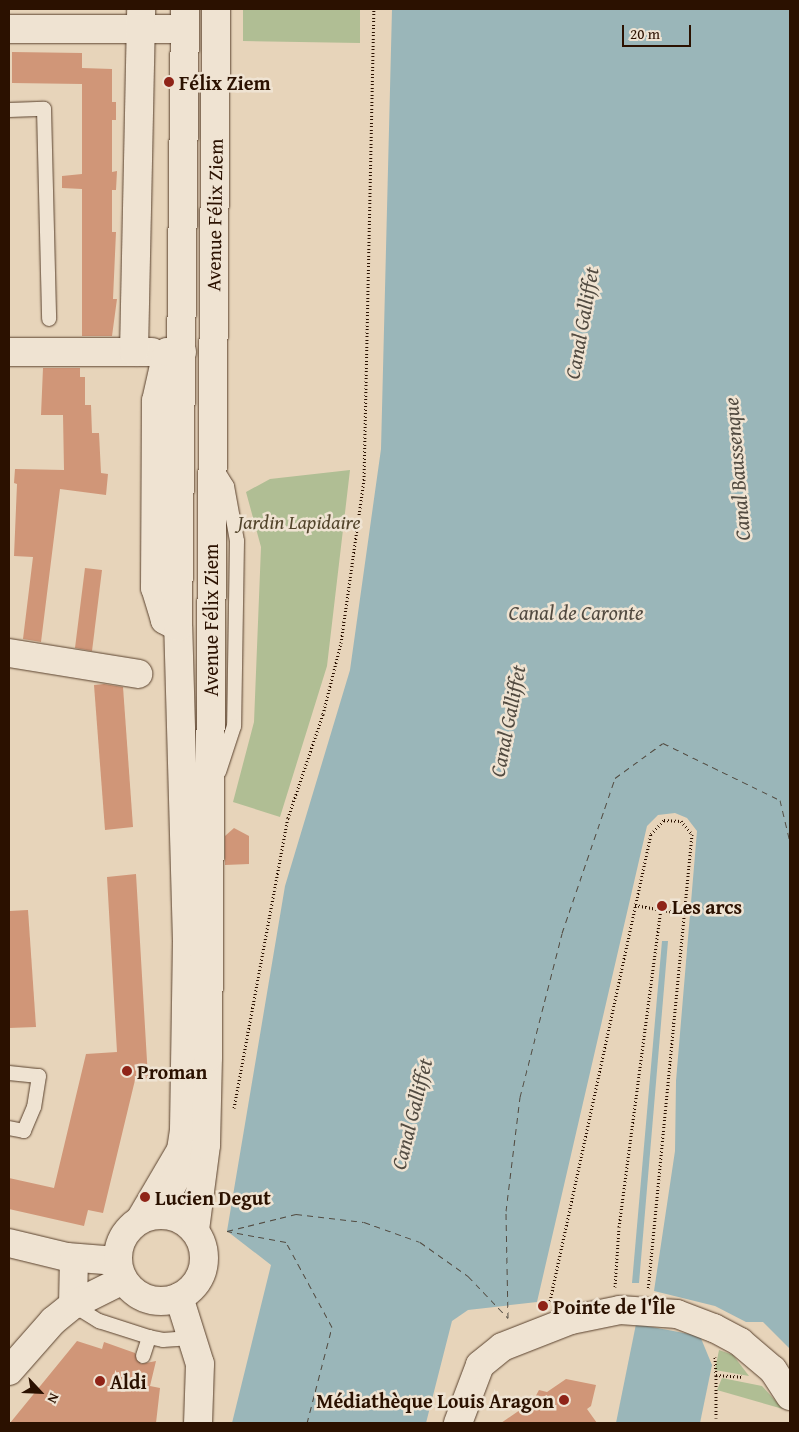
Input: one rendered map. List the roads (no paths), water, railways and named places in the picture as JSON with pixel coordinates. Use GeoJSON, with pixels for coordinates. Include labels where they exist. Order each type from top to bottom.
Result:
{"type":"FeatureCollection","features":[{"type":"Feature","properties":{"kind":"main road","name":"Avenue Félix Ziem"},"geometry":{"type":"LineString","coordinates":[[195,1230],[206,1145],[216,9]]}},
{"type":"Feature","properties":{"kind":"main road","name":"Avenue Félix Ziem"},"geometry":{"type":"LineString","coordinates":[[9,29],[141,19],[185,19],[175,352],[156,401],[155,588],[165,620],[178,627],[186,942],[184,1130],[179,1170],[157,1214]]}},
{"type":"Feature","properties":{"kind":"main road"},"geometry":{"type":"LineString","coordinates":[[134,352],[141,19]]}},
{"type":"Feature","properties":{"kind":"main road"},"geometry":{"type":"LineString","coordinates":[[9,352],[175,352]]}},
{"type":"Feature","properties":{"kind":"main road"},"geometry":{"type":"LineString","coordinates":[[9,653],[138,674]]}},
{"type":"Feature","properties":{"kind":"main road"},"geometry":{"type":"LineString","coordinates":[[157,1214],[184,1221],[195,1230],[203,1248],[203,1268],[198,1280],[179,1297],[154,1301],[131,1290],[120,1271],[123,1235],[144,1217],[157,1214]]}},
{"type":"Feature","properties":{"kind":"main road"},"geometry":{"type":"LineString","coordinates":[[9,1243],[120,1271]]}},
{"type":"Feature","properties":{"kind":"main road"},"geometry":{"type":"LineString","coordinates":[[74,1258],[74,1305]]}},
{"type":"Feature","properties":{"kind":"main road"},"geometry":{"type":"LineString","coordinates":[[9,1371],[53,1321],[120,1271]]}},
{"type":"Feature","properties":{"kind":"main road"},"geometry":{"type":"LineString","coordinates":[[179,1297],[194,1338],[202,1387],[198,1423]]}},
{"type":"Feature","properties":{"kind":"main road"},"geometry":{"type":"LineString","coordinates":[[458,1423],[480,1365],[502,1347],[570,1320],[620,1310],[647,1301],[740,1342],[773,1370],[790,1396]]}},
{"type":"Feature","properties":{"kind":"lane"},"geometry":{"type":"LineString","coordinates":[[9,110],[44,109],[49,319]]}},
{"type":"Feature","properties":{"kind":"lane"},"geometry":{"type":"LineString","coordinates":[[9,1072],[39,1076],[34,1107],[24,1131],[9,1128]]}},
{"type":"Feature","properties":{"kind":"lane","name":"Avenue Félix Ziem"},"geometry":{"type":"LineString","coordinates":[[123,1235],[184,1130]]}},
{"type":"Feature","properties":{"kind":"lane"},"geometry":{"type":"LineString","coordinates":[[74,1305],[99,1321],[149,1337],[163,1340],[194,1338]]}},
{"type":"Feature","properties":{"kind":"lane"},"geometry":{"type":"LineString","coordinates":[[143,1356],[149,1337]]}},
{"type":"Feature","properties":{"kind":"water","name":"Canal de Caronte"},"geometry":{"type":"Polygon","coordinates":[[[392,9],[790,9],[790,1349],[763,1322],[746,1322],[715,1306],[654,1291],[675,1151],[676,1081],[697,831],[687,818],[675,813],[658,815],[647,826],[537,1302],[468,1310],[452,1321],[426,1423],[232,1423],[271,1265],[227,1231],[285,886],[350,670],[381,449],[392,9]]]}},
{"type":"Feature","properties":{"kind":"water"},"geometry":{"type":"Polygon","coordinates":[[[662,941],[668,941],[639,1283],[632,1283],[662,941]]]}},
{"type":"Feature","properties":{"kind":"water"},"geometry":{"type":"Polygon","coordinates":[[[636,1324],[700,1336],[712,1365],[700,1423],[616,1423],[636,1324]]]}},
{"type":"Feature","properties":{"kind":"place","name":"Félix Ziem"},"geometry":{"type":"Point","coordinates":[169,82]}},
{"type":"Feature","properties":{"kind":"place","name":"Les arcs"},"geometry":{"type":"Point","coordinates":[662,906]}},
{"type":"Feature","properties":{"kind":"place","name":"Proman"},"geometry":{"type":"Point","coordinates":[127,1071]}},
{"type":"Feature","properties":{"kind":"place","name":"Lucien Degut"},"geometry":{"type":"Point","coordinates":[145,1197]}},
{"type":"Feature","properties":{"kind":"place","name":"Pointe de l'Île"},"geometry":{"type":"Point","coordinates":[543,1306]}},
{"type":"Feature","properties":{"kind":"place","name":"Aldi"},"geometry":{"type":"Point","coordinates":[100,1381]}},
{"type":"Feature","properties":{"kind":"place","name":"Médiathèque Louis Aragon"},"geometry":{"type":"Point","coordinates":[564,1400]}},
{"type":"Feature","properties":{"kind":"water label","name":"Canal Galliffet"},"geometry":{"type":"Point","coordinates":[582,323]}},
{"type":"Feature","properties":{"kind":"water label","name":"Canal Baussenque"},"geometry":{"type":"Point","coordinates":[737,469]}},
{"type":"Feature","properties":{"kind":"water label","name":"Canal Galliffet"},"geometry":{"type":"Point","coordinates":[508,721]}},
{"type":"Feature","properties":{"kind":"water label","name":"Canal Galliffet"},"geometry":{"type":"Point","coordinates":[412,1114]}},
{"type":"Feature","properties":{"kind":"park label","name":"Jardin Lapidaire"},"geometry":{"type":"Point","coordinates":[299,521]}}]}
